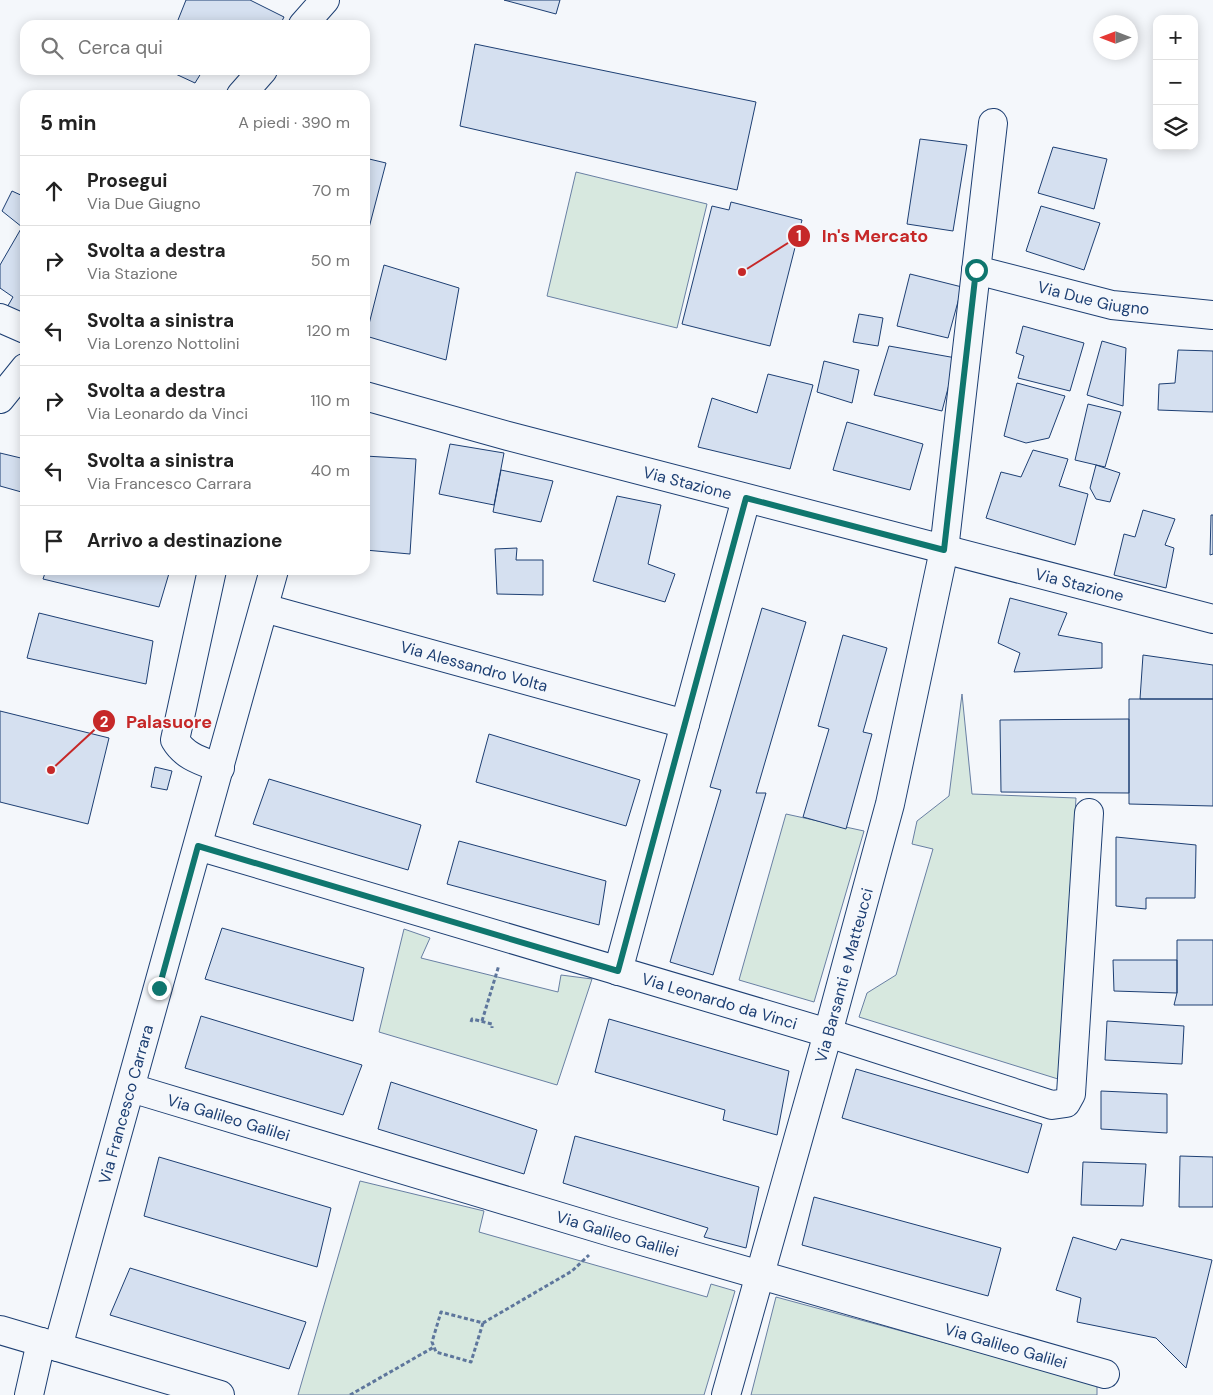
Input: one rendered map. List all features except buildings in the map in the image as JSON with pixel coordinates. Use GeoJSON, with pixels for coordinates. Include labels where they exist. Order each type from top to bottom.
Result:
{"type":"FeatureCollection","features":[{"type":"Feature","properties":{"kind":"street"},"geometry":{"type":"LineString","coordinates":[[307,20],[325,0]]}},
{"type":"Feature","properties":{"kind":"street"},"geometry":{"type":"LineString","coordinates":[[245,90],[259,75]]}},
{"type":"Feature","properties":{"kind":"street"},"geometry":{"type":"LineString","coordinates":[[944,550],[993,123]]}},
{"type":"Feature","properties":{"kind":"street","name":"Via Due Giugno"},"geometry":{"type":"LineString","coordinates":[[976,270],[1112,305],[1213,315]]}},
{"type":"Feature","properties":{"kind":"street"},"geometry":{"type":"LineString","coordinates":[[0,318],[20,327]]}},
{"type":"Feature","properties":{"kind":"street"},"geometry":{"type":"LineString","coordinates":[[0,399],[20,374]]}},
{"type":"Feature","properties":{"kind":"street","name":"Via Stazione"},"geometry":{"type":"LineString","coordinates":[[370,397],[508,436],[1213,619]]}},
{"type":"Feature","properties":{"kind":"street"},"geometry":{"type":"LineString","coordinates":[[618,971],[746,498]]}},
{"type":"Feature","properties":{"kind":"street","name":"Via Barsanti e Matteucci"},"geometry":{"type":"LineString","coordinates":[[726,1395],[890,804],[944,550]]}},
{"type":"Feature","properties":{"kind":"street"},"geometry":{"type":"LineString","coordinates":[[211,575],[175,740],[180,748],[193,758],[220,768]]}},
{"type":"Feature","properties":{"kind":"street","name":"Via Francesco Carrara"},"geometry":{"type":"LineString","coordinates":[[29,1395],[49,1345],[131,1088],[273,575]]}},
{"type":"Feature","properties":{"kind":"street","name":"Via Alessandro Volta"},"geometry":{"type":"LineString","coordinates":[[264,608],[684,724]]}},
{"type":"Feature","properties":{"kind":"street","name":"Via Leonardo da Vinci"},"geometry":{"type":"LineString","coordinates":[[198,846],[828,1033],[1052,1105],[1066,1103],[1071,1094],[1089,813]]}},
{"type":"Feature","properties":{"kind":"street","name":"Via Galileo Galilei"},"geometry":{"type":"LineString","coordinates":[[131,1088],[614,1233],[1105,1374]]}},
{"type":"Feature","properties":{"kind":"street"},"geometry":{"type":"LineString","coordinates":[[0,1330],[220,1395]]}},
{"type":"Feature","properties":{"kind":"path"},"geometry":{"type":"LineString","coordinates":[[482,1021],[496,977]]}},
{"type":"Feature","properties":{"kind":"path"},"geometry":{"type":"LineString","coordinates":[[471,1022],[472,1019],[482,1021],[492,1024],[492,1028]]}},
{"type":"Feature","properties":{"kind":"path"},"geometry":{"type":"LineString","coordinates":[[482,1323],[441,1312],[432,1342],[436,1352],[471,1362],[482,1323],[572,1271],[614,1233]]}},
{"type":"Feature","properties":{"kind":"path"},"geometry":{"type":"LineString","coordinates":[[350,1395],[434,1347]]}},
{"type":"Feature","properties":{"kind":"shaded area"},"geometry":{"type":"Polygon","coordinates":[[[576,172],[707,204],[677,328],[547,296],[576,172]]]}},
{"type":"Feature","properties":{"kind":"shaded area"},"geometry":{"type":"Polygon","coordinates":[[[962,694],[972,794],[1076,798],[1058,1079],[859,1017],[867,993],[896,975],[933,849],[912,844],[917,821],[949,796],[962,694]]]}},
{"type":"Feature","properties":{"kind":"shaded area"},"geometry":{"type":"Polygon","coordinates":[[[786,814],[864,831],[814,1002],[739,980],[786,814]]]}},
{"type":"Feature","properties":{"kind":"shaded area"},"geometry":{"type":"Polygon","coordinates":[[[404,929],[430,938],[421,958],[558,992],[561,975],[592,979],[557,1085],[379,1032],[404,929]]]}},
{"type":"Feature","properties":{"kind":"shaded area"},"geometry":{"type":"Polygon","coordinates":[[[360,1181],[484,1211],[479,1232],[707,1297],[711,1284],[735,1291],[704,1395],[298,1395],[360,1181]]]}},
{"type":"Feature","properties":{"kind":"shaded area"},"geometry":{"type":"Polygon","coordinates":[[[776,1297],[1097,1384],[1097,1395],[751,1395],[776,1297]]]}},
{"type":"Feature","properties":{"kind":"place","name":"In's Mercato"},"geometry":{"type":"Point","coordinates":[742,272]}},
{"type":"Feature","properties":{"kind":"place","name":"Palasuore"},"geometry":{"type":"Point","coordinates":[51,770]}},
{"type":"Feature","properties":{"kind":"route"},"geometry":{"type":"LineString","coordinates":[[159,988],[198,846],[618,971],[746,498],[944,550],[976,270]]}}]}
